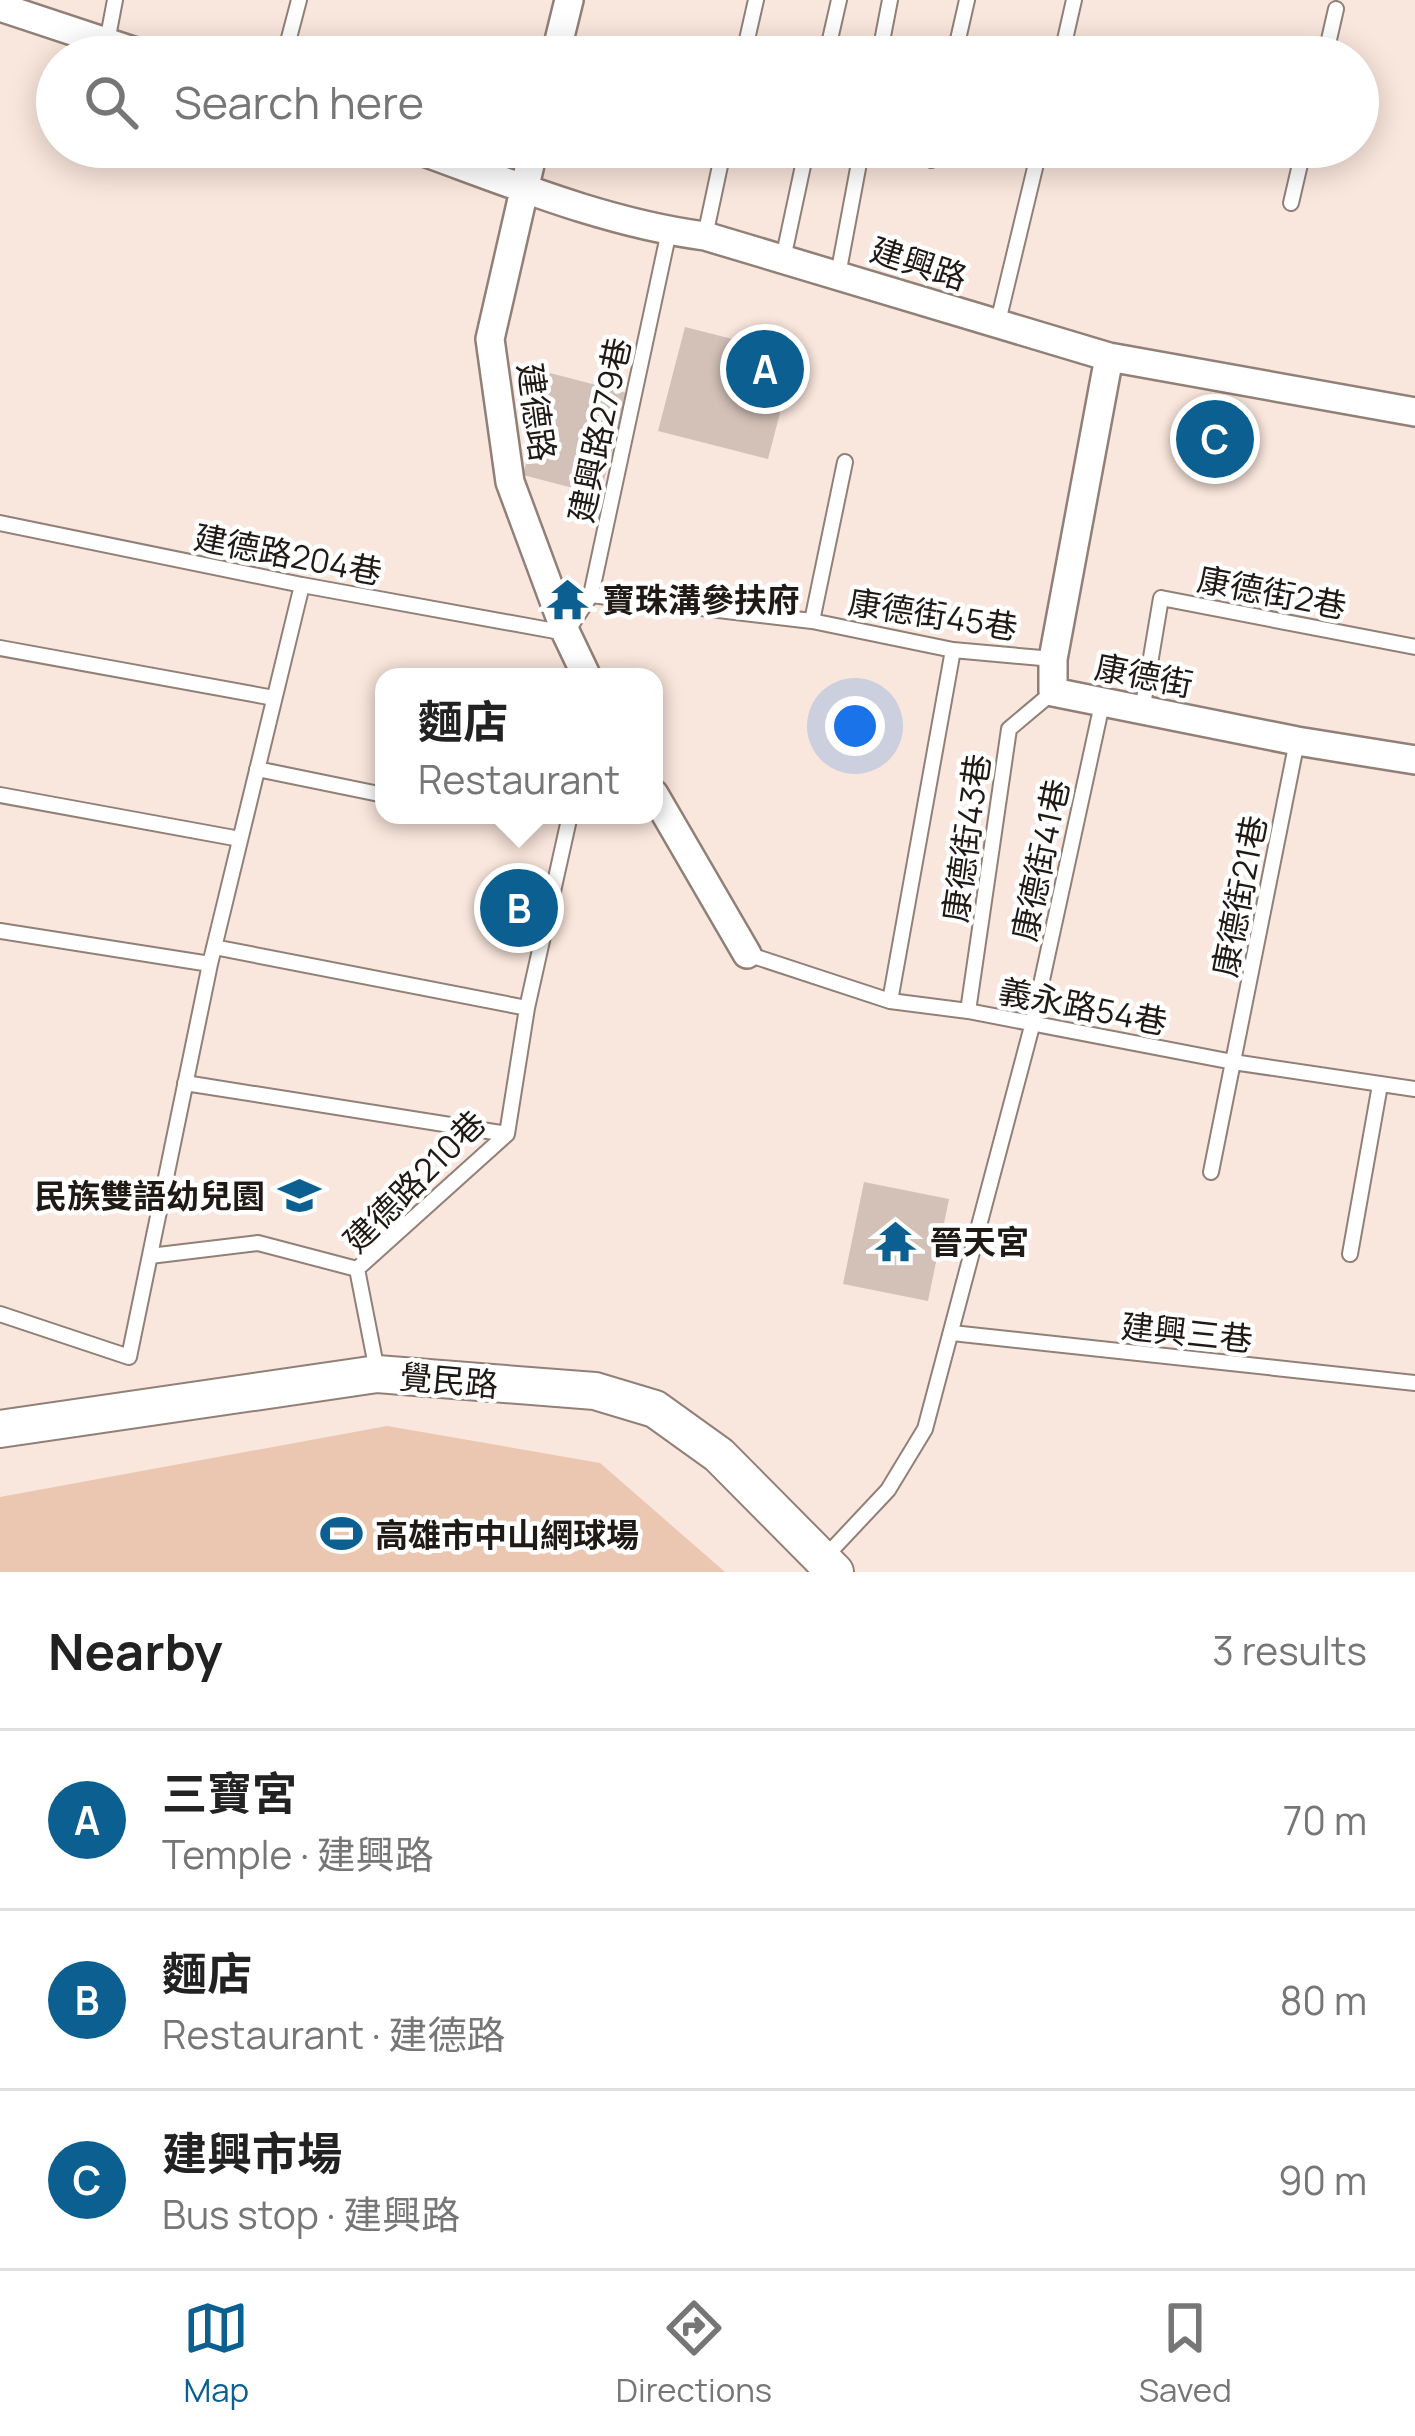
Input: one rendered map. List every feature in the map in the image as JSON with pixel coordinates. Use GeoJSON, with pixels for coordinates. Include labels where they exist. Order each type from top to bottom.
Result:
{"type":"FeatureCollection","features":[{"type":"Feature","properties":{"kind":"street"},"geometry":{"type":"LineString","coordinates":[[560,36],[569,0]]}},
{"type":"Feature","properties":{"kind":"street"},"geometry":{"type":"LineString","coordinates":[[0,7],[89,36]]}},
{"type":"Feature","properties":{"kind":"street","name":"建興路"},"geometry":{"type":"LineString","coordinates":[[470,168],[669,231],[705,236],[1109,357],[1415,412]]}},
{"type":"Feature","properties":{"kind":"street","name":"建德路"},"geometry":{"type":"LineString","coordinates":[[528,168],[490,339],[510,482],[583,668]]}},
{"type":"Feature","properties":{"kind":"street","name":"康德街"},"geometry":{"type":"LineString","coordinates":[[1109,357],[1052,659],[1053,692],[1415,760]]}},
{"type":"Feature","properties":{"kind":"street"},"geometry":{"type":"LineString","coordinates":[[663,809],[747,954]]}},
{"type":"Feature","properties":{"kind":"street","name":"覺民路"},"geometry":{"type":"LineString","coordinates":[[0,1429],[377,1374],[595,1391],[655,1409],[718,1455],[829,1566]]}},
{"type":"Feature","properties":{"kind":"lane"},"geometry":{"type":"LineString","coordinates":[[108,36],[115,0]]}},
{"type":"Feature","properties":{"kind":"lane"},"geometry":{"type":"LineString","coordinates":[[289,36],[298,0]]}},
{"type":"Feature","properties":{"kind":"lane"},"geometry":{"type":"LineString","coordinates":[[748,36],[756,0]]}},
{"type":"Feature","properties":{"kind":"lane"},"geometry":{"type":"LineString","coordinates":[[831,36],[839,0]]}},
{"type":"Feature","properties":{"kind":"lane"},"geometry":{"type":"LineString","coordinates":[[883,36],[890,0]]}},
{"type":"Feature","properties":{"kind":"lane"},"geometry":{"type":"LineString","coordinates":[[959,36],[967,0]]}},
{"type":"Feature","properties":{"kind":"lane"},"geometry":{"type":"LineString","coordinates":[[1066,36],[1074,0]]}},
{"type":"Feature","properties":{"kind":"lane"},"geometry":{"type":"LineString","coordinates":[[1330,36],[1336,8]]}},
{"type":"Feature","properties":{"kind":"lane"},"geometry":{"type":"LineString","coordinates":[[705,236],[720,168]]}},
{"type":"Feature","properties":{"kind":"lane"},"geometry":{"type":"LineString","coordinates":[[783,259],[802,168]]}},
{"type":"Feature","properties":{"kind":"lane"},"geometry":{"type":"LineString","coordinates":[[838,275],[858,168]]}},
{"type":"Feature","properties":{"kind":"lane"},"geometry":{"type":"LineString","coordinates":[[997,326],[1035,168]]}},
{"type":"Feature","properties":{"kind":"lane"},"geometry":{"type":"LineString","coordinates":[[1291,203],[1299,168]]}},
{"type":"Feature","properties":{"kind":"lane","name":"建興路279巷"},"geometry":{"type":"LineString","coordinates":[[566,633],[591,595],[669,231]]}},
{"type":"Feature","properties":{"kind":"lane"},"geometry":{"type":"LineString","coordinates":[[812,621],[845,461]]}},
{"type":"Feature","properties":{"kind":"lane","name":"建德路204巷"},"geometry":{"type":"LineString","coordinates":[[0,523],[302,586],[566,633]]}},
{"type":"Feature","properties":{"kind":"lane"},"geometry":{"type":"LineString","coordinates":[[0,1314],[129,1357],[210,964],[302,586]]}},
{"type":"Feature","properties":{"kind":"lane","name":"康德街45巷"},"geometry":{"type":"LineString","coordinates":[[591,595],[812,621],[953,650],[1052,659]]}},
{"type":"Feature","properties":{"kind":"lane","name":"康德街2巷"},"geometry":{"type":"LineString","coordinates":[[1142,711],[1161,598],[1415,646]]}},
{"type":"Feature","properties":{"kind":"lane"},"geometry":{"type":"LineString","coordinates":[[0,648],[274,698]]}},
{"type":"Feature","properties":{"kind":"lane"},"geometry":{"type":"LineString","coordinates":[[890,1001],[953,650]]}},
{"type":"Feature","properties":{"kind":"lane","name":"康德街43巷"},"geometry":{"type":"LineString","coordinates":[[968,1011],[1009,729],[1053,692]]}},
{"type":"Feature","properties":{"kind":"lane","name":"康德街41巷"},"geometry":{"type":"LineString","coordinates":[[829,1566],[888,1490],[925,1429],[1032,1026],[1102,704]]}},
{"type":"Feature","properties":{"kind":"lane","name":"康德街21巷"},"geometry":{"type":"LineString","coordinates":[[1211,1172],[1298,741]]}},
{"type":"Feature","properties":{"kind":"lane"},"geometry":{"type":"LineString","coordinates":[[257,769],[375,793]]}},
{"type":"Feature","properties":{"kind":"lane"},"geometry":{"type":"LineString","coordinates":[[0,795],[240,838]]}},
{"type":"Feature","properties":{"kind":"lane","name":"建德路210巷"},"geometry":{"type":"LineString","coordinates":[[377,1374],[357,1269],[507,1134],[527,1008],[568,824]]}},
{"type":"Feature","properties":{"kind":"lane"},"geometry":{"type":"LineString","coordinates":[[0,931],[210,964]]}},
{"type":"Feature","properties":{"kind":"lane"},"geometry":{"type":"LineString","coordinates":[[214,947],[527,1008]]}},
{"type":"Feature","properties":{"kind":"lane","name":"義永路54巷"},"geometry":{"type":"LineString","coordinates":[[747,954],[890,1001],[1415,1089]]}},
{"type":"Feature","properties":{"kind":"lane"},"geometry":{"type":"LineString","coordinates":[[185,1083],[507,1134]]}},
{"type":"Feature","properties":{"kind":"lane"},"geometry":{"type":"LineString","coordinates":[[1350,1254],[1380,1085]]}},
{"type":"Feature","properties":{"kind":"lane"},"geometry":{"type":"LineString","coordinates":[[150,1256],[258,1243],[357,1269]]}},
{"type":"Feature","properties":{"kind":"lane","name":"建興三巷"},"geometry":{"type":"LineString","coordinates":[[952,1334],[1415,1383]]}},
{"type":"Feature","properties":{"kind":"shaded area","name":"高雄市中山網球場"},"geometry":{"type":"Polygon","coordinates":[[[387,1426],[600,1463],[725,1572],[0,1572],[0,1497],[387,1426]]]}},
{"type":"Feature","properties":{"kind":"building"},"geometry":{"type":"Polygon","coordinates":[[[685,327],[795,355],[768,459],[658,431],[685,327]]]}},
{"type":"Feature","properties":{"kind":"building"},"geometry":{"type":"Polygon","coordinates":[[[550,373],[627,393],[600,495],[523,475],[550,373]]]}},
{"type":"Feature","properties":{"kind":"building","name":"晉天宮"},"geometry":{"type":"Polygon","coordinates":[[[864,1182],[949,1199],[928,1301],[843,1284],[864,1182]]]}},
{"type":"Feature","properties":{"kind":"place","name":"三寶宮"},"geometry":{"type":"Point","coordinates":[765,369]}},
{"type":"Feature","properties":{"kind":"place","name":"建興市場"},"geometry":{"type":"Point","coordinates":[1215,439]}},
{"type":"Feature","properties":{"kind":"place","name":"寶珠溝參扶府"},"geometry":{"type":"Point","coordinates":[568,599]}},
{"type":"Feature","properties":{"kind":"place","name":"麵店"},"geometry":{"type":"Point","coordinates":[519,908]}},
{"type":"Feature","properties":{"kind":"place","name":"民族雙語幼兒園"},"geometry":{"type":"Point","coordinates":[299,1195]}},
{"type":"Feature","properties":{"kind":"place","name":"晉天宮"},"geometry":{"type":"Point","coordinates":[896,1241]}},
{"type":"Feature","properties":{"kind":"place","name":"高雄市中山網球場"},"geometry":{"type":"Point","coordinates":[341,1534]}}]}
